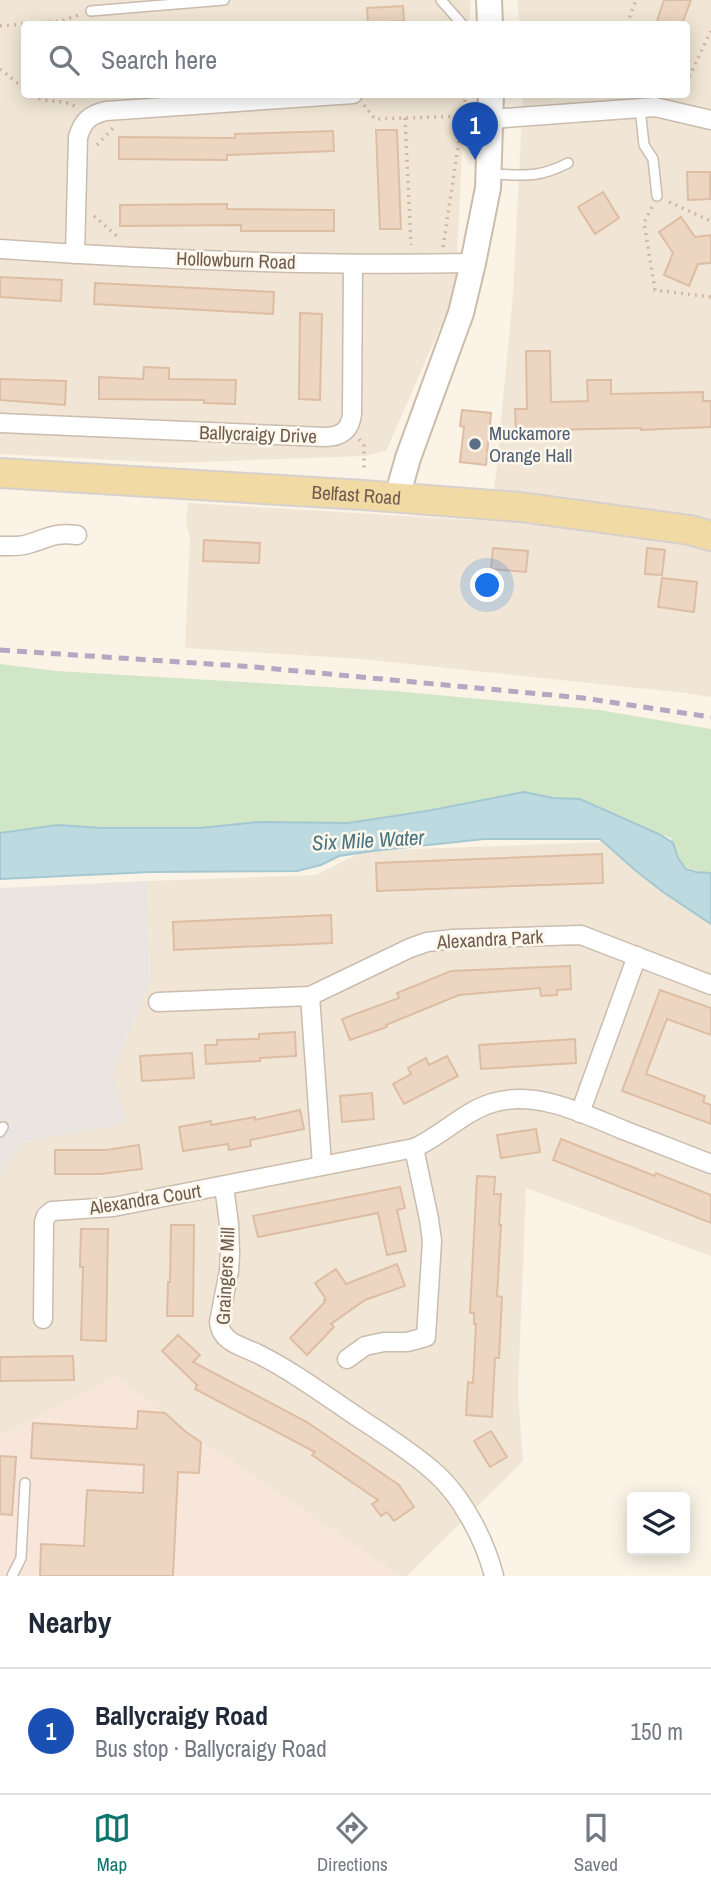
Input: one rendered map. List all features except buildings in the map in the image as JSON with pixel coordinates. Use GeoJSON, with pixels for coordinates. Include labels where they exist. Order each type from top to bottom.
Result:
{"type":"FeatureCollection","features":[{"type":"Feature","properties":{"kind":"main road"},"geometry":{"type":"LineString","coordinates":[[489,0],[490,21]]}},
{"type":"Feature","properties":{"kind":"main road"},"geometry":{"type":"LineString","coordinates":[[400,498],[401,482],[408,458],[461,313],[473,263],[488,188],[491,106]]}},
{"type":"Feature","properties":{"kind":"main road","name":"Belfast Road"},"geometry":{"type":"LineString","coordinates":[[0,473],[520,507],[690,530],[711,536]]}},
{"type":"Feature","properties":{"kind":"street"},"geometry":{"type":"LineString","coordinates":[[75,254],[78,137],[80,129],[90,116],[106,111],[358,99]]}},
{"type":"Feature","properties":{"kind":"street"},"geometry":{"type":"LineString","coordinates":[[491,106],[663,107],[711,120]]}},
{"type":"Feature","properties":{"kind":"street","name":"Hollowburn Road"},"geometry":{"type":"LineString","coordinates":[[0,249],[133,257],[353,264],[473,263]]}},
{"type":"Feature","properties":{"kind":"street"},"geometry":{"type":"LineString","coordinates":[[349,426],[352,414],[353,264]]}},
{"type":"Feature","properties":{"kind":"street","name":"Ballycraigy Drive"},"geometry":{"type":"LineString","coordinates":[[0,423],[324,437],[340,435],[349,426]]}},
{"type":"Feature","properties":{"kind":"street"},"geometry":{"type":"LineString","coordinates":[[0,546],[26,545],[47,527],[77,535]]}},
{"type":"Feature","properties":{"kind":"street","name":"Alexandra Park"},"geometry":{"type":"LineString","coordinates":[[158,1002],[310,996],[410,948],[439,940],[519,936],[581,935],[711,985]]}},
{"type":"Feature","properties":{"kind":"street"},"geometry":{"type":"LineString","coordinates":[[580,1113],[637,956]]}},
{"type":"Feature","properties":{"kind":"street"},"geometry":{"type":"LineString","coordinates":[[310,996],[322,1165]]}},
{"type":"Feature","properties":{"kind":"street"},"geometry":{"type":"LineString","coordinates":[[224,1186],[414,1148],[480,1108],[517,1099],[554,1104],[711,1164]]}},
{"type":"Feature","properties":{"kind":"street"},"geometry":{"type":"LineString","coordinates":[[347,1359],[365,1346],[384,1342],[407,1342],[426,1337],[432,1241],[414,1148]]}},
{"type":"Feature","properties":{"kind":"street","name":"Alexandra Court"},"geometry":{"type":"LineString","coordinates":[[43,1319],[44,1222],[48,1213],[56,1210],[113,1207],[224,1186]]}},
{"type":"Feature","properties":{"kind":"street","name":"Graingers Mill"},"geometry":{"type":"LineString","coordinates":[[224,1186],[230,1239],[229,1271],[219,1322],[224,1336],[281,1366],[432,1470],[453,1494],[474,1527],[494,1576]]}},
{"type":"Feature","properties":{"kind":"lane"},"geometry":{"type":"LineString","coordinates":[[91,10],[225,0]]}},
{"type":"Feature","properties":{"kind":"lane"},"geometry":{"type":"LineString","coordinates":[[441,0],[459,21]]}},
{"type":"Feature","properties":{"kind":"lane"},"geometry":{"type":"LineString","coordinates":[[640,107],[644,145],[653,159],[657,196]]}},
{"type":"Feature","properties":{"kind":"lane"},"geometry":{"type":"LineString","coordinates":[[488,174],[534,176],[568,163]]}},
{"type":"Feature","properties":{"kind":"lane"},"geometry":{"type":"LineString","coordinates":[[12,1576],[21,1558],[25,1483]]}},
{"type":"Feature","properties":{"kind":"path"},"geometry":{"type":"LineString","coordinates":[[627,21],[636,0]]}},
{"type":"Feature","properties":{"kind":"path"},"geometry":{"type":"LineString","coordinates":[[61,21],[91,10]]}},
{"type":"Feature","properties":{"kind":"path"},"geometry":{"type":"LineString","coordinates":[[0,26],[21,24]]}},
{"type":"Feature","properties":{"kind":"path"},"geometry":{"type":"LineString","coordinates":[[690,76],[711,31]]}},
{"type":"Feature","properties":{"kind":"path"},"geometry":{"type":"LineString","coordinates":[[0,69],[21,86]]}},
{"type":"Feature","properties":{"kind":"path"},"geometry":{"type":"LineString","coordinates":[[38,98],[41,101],[67,101],[90,116]]}},
{"type":"Feature","properties":{"kind":"path"},"geometry":{"type":"LineString","coordinates":[[441,263],[465,98]]}},
{"type":"Feature","properties":{"kind":"path"},"geometry":{"type":"LineString","coordinates":[[358,99],[375,120],[463,116]]}},
{"type":"Feature","properties":{"kind":"path"},"geometry":{"type":"LineString","coordinates":[[78,159],[88,154],[128,110]]}},
{"type":"Feature","properties":{"kind":"path"},"geometry":{"type":"LineString","coordinates":[[405,118],[412,264]]}},
{"type":"Feature","properties":{"kind":"path"},"geometry":{"type":"LineString","coordinates":[[711,221],[657,196],[644,223],[655,290],[711,297]]}},
{"type":"Feature","properties":{"kind":"path"},"geometry":{"type":"LineString","coordinates":[[76,208],[92,215],[126,245],[133,257]]}},
{"type":"Feature","properties":{"kind":"path"},"geometry":{"type":"LineString","coordinates":[[349,426],[364,446],[363,495]]}},
{"type":"Feature","properties":{"kind":"shaded area"},"geometry":{"type":"Polygon","coordinates":[[[0,0],[471,0],[469,21],[21,21],[21,98],[465,98],[455,294],[386,451],[365,456],[172,463],[0,454],[0,0]]]}},
{"type":"Feature","properties":{"kind":"shaded area"},"geometry":{"type":"Polygon","coordinates":[[[517,0],[711,0],[711,697],[361,659],[185,648],[190,538],[186,522],[188,503],[489,521],[513,294],[523,98],[690,98],[690,21],[520,21],[517,0]]]}},
{"type":"Feature","properties":{"kind":"shaded area"},"geometry":{"type":"Polygon","coordinates":[[[604,842],[711,921],[711,1256],[526,1188],[518,1392],[523,1461],[407,1576],[398,1576],[191,1436],[116,1376],[0,1436],[0,1176],[23,1142],[126,1123],[112,1073],[150,983],[147,881],[316,875],[364,851],[604,842]]]}},
{"type":"Feature","properties":{"kind":"shaded area"},"geometry":{"type":"Polygon","coordinates":[[[147,881],[150,983],[112,1073],[127,1123],[23,1142],[0,1176],[0,888],[147,881]]]}},
{"type":"Feature","properties":{"kind":"shaded area"},"geometry":{"type":"Polygon","coordinates":[[[116,1376],[191,1436],[398,1576],[0,1576],[0,1436],[116,1376]]]}},
{"type":"Feature","properties":{"kind":"green space"},"geometry":{"type":"Polygon","coordinates":[[[0,664],[57,671],[394,691],[599,710],[711,729],[711,873],[688,868],[677,855],[671,838],[581,799],[553,798],[524,792],[348,823],[259,822],[200,828],[83,827],[0,833],[0,664]]]}},
{"type":"Feature","properties":{"kind":"water","name":"Six Mile Water"},"geometry":{"type":"Polygon","coordinates":[[[524,792],[553,798],[580,799],[673,843],[678,858],[686,869],[711,873],[711,924],[663,892],[600,839],[484,839],[339,856],[321,865],[297,871],[150,872],[0,879],[0,833],[58,825],[200,828],[259,822],[348,823],[524,792]]]}},
{"type":"Feature","properties":{"kind":"railway"},"geometry":{"type":"LineString","coordinates":[[0,650],[255,667],[583,698],[711,717]]}},
{"type":"Feature","properties":{"kind":"place","name":"Ballycraigy Road"},"geometry":{"type":"Point","coordinates":[475,160]}},
{"type":"Feature","properties":{"kind":"place","name":"Muckamore Orange Hall"},"geometry":{"type":"Point","coordinates":[475,444]}}]}
